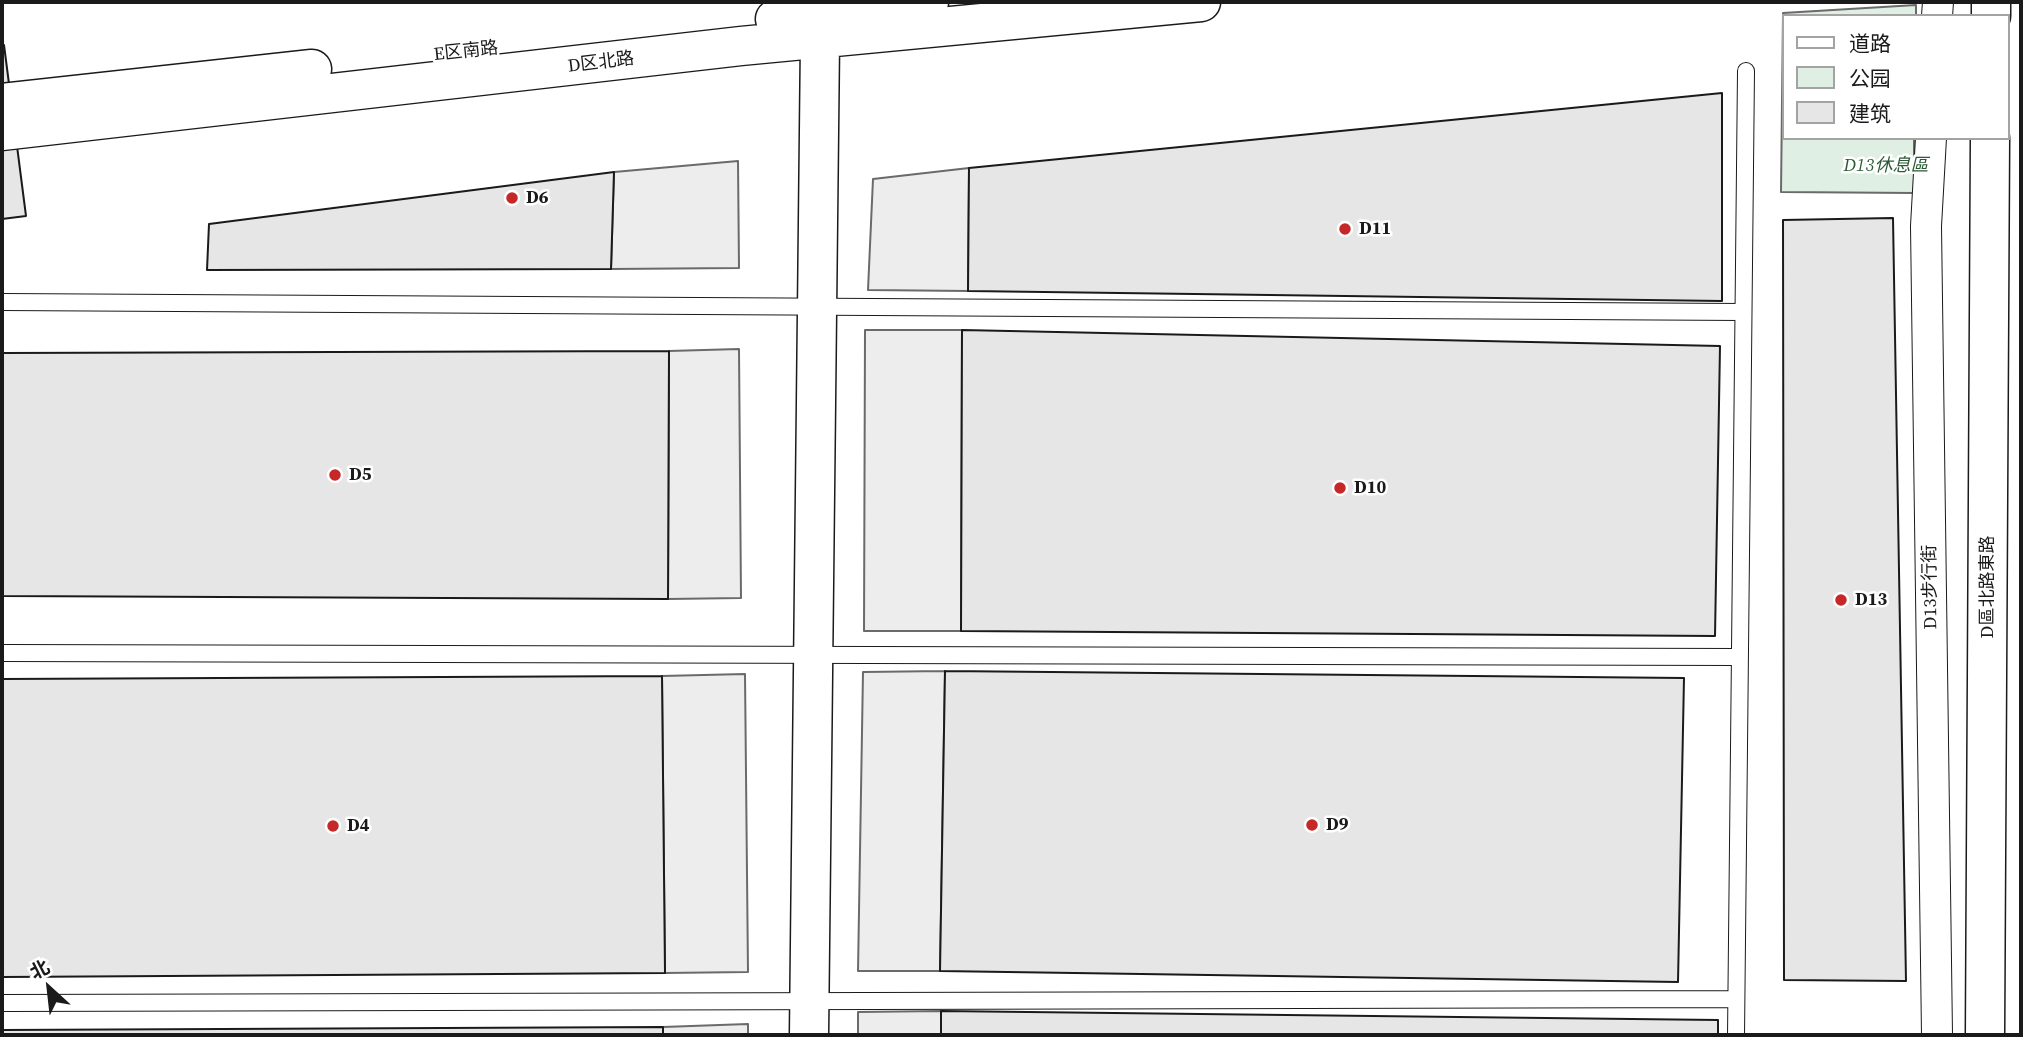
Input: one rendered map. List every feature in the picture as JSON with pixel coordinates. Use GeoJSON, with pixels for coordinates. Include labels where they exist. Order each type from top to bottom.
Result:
{"type":"FeatureCollection","features":[{"type":"Feature","properties":{"kind":"street","name":"E区南路"},"geometry":{"type":"LineString","coordinates":[[2,103],[725,23],[820,19],[830,12],[929,2]]}},
{"type":"Feature","properties":{"kind":"street","name":"D区北路"},"geometry":{"type":"LineString","coordinates":[[2,131],[741,47],[820,19],[1201,2]]}},
{"type":"Feature","properties":{"kind":"street"},"geometry":{"type":"LineString","coordinates":[[809,1018],[820,19]]}},
{"type":"Feature","properties":{"kind":"street","name":"D13步行街"},"geometry":{"type":"LineString","coordinates":[[1931,140],[1926,226],[1937,1035]]}},
{"type":"Feature","properties":{"kind":"street","name":"D區北路東路"},"geometry":{"type":"LineString","coordinates":[[1985,1035],[1990,140]]}},
{"type":"Feature","properties":{"kind":"lane"},"geometry":{"type":"LineString","coordinates":[[1736,1035],[1746,71]]}},
{"type":"Feature","properties":{"kind":"lane"},"geometry":{"type":"LineString","coordinates":[[2,302],[1743,312]]}},
{"type":"Feature","properties":{"kind":"lane"},"geometry":{"type":"LineString","coordinates":[[2,653],[1739,657]]}},
{"type":"Feature","properties":{"kind":"lane"},"geometry":{"type":"LineString","coordinates":[[2,1003],[809,1018],[1736,999]]}},
{"type":"Feature","properties":{"kind":"green space","name":"D13休息區"},"geometry":{"type":"Polygon","coordinates":[[[1916,5],[1916,14],[1783,13],[1916,5]]]}},
{"type":"Feature","properties":{"kind":"green space","name":"D13休息區"},"geometry":{"type":"Polygon","coordinates":[[[1782,102],[1782,140],[1914,140],[1914,193],[1781,192],[1782,102]]]}},
{"type":"Feature","properties":{"kind":"shaded area"},"geometry":{"type":"Polygon","coordinates":[[[738,161],[739,268],[611,269],[614,172],[738,161]]]}},
{"type":"Feature","properties":{"kind":"shaded area"},"geometry":{"type":"Polygon","coordinates":[[[969,168],[968,291],[868,290],[873,179],[969,168]]]}},
{"type":"Feature","properties":{"kind":"shaded area"},"geometry":{"type":"Polygon","coordinates":[[[865,330],[962,330],[961,631],[864,631],[865,330]]]}},
{"type":"Feature","properties":{"kind":"shaded area"},"geometry":{"type":"Polygon","coordinates":[[[739,349],[741,598],[668,599],[669,351],[739,349]]]}},
{"type":"Feature","properties":{"kind":"shaded area"},"geometry":{"type":"Polygon","coordinates":[[[945,671],[940,971],[858,971],[863,672],[945,671]]]}},
{"type":"Feature","properties":{"kind":"shaded area"},"geometry":{"type":"Polygon","coordinates":[[[745,674],[748,972],[665,973],[662,676],[745,674]]]}},
{"type":"Feature","properties":{"kind":"shaded area"},"geometry":{"type":"Polygon","coordinates":[[[941,1011],[941,1035],[858,1035],[858,1012],[941,1011]]]}},
{"type":"Feature","properties":{"kind":"shaded area"},"geometry":{"type":"Polygon","coordinates":[[[748,1024],[748,1035],[663,1035],[663,1027],[748,1024]]]}},
{"type":"Feature","properties":{"kind":"building"},"geometry":{"type":"Polygon","coordinates":[[[2,45],[26,216],[2,219],[2,45]]]}},
{"type":"Feature","properties":{"kind":"building","name":"D11"},"geometry":{"type":"Polygon","coordinates":[[[1722,93],[1722,301],[968,291],[969,168],[1722,93]]]}},
{"type":"Feature","properties":{"kind":"building","name":"D6"},"geometry":{"type":"Polygon","coordinates":[[[614,172],[611,269],[207,270],[209,224],[614,172]]]}},
{"type":"Feature","properties":{"kind":"building","name":"D13"},"geometry":{"type":"Polygon","coordinates":[[[1893,218],[1906,981],[1784,980],[1783,220],[1893,218]]]}},
{"type":"Feature","properties":{"kind":"building","name":"D10"},"geometry":{"type":"Polygon","coordinates":[[[962,330],[1720,346],[1715,636],[961,631],[962,330]]]}},
{"type":"Feature","properties":{"kind":"building","name":"D5"},"geometry":{"type":"Polygon","coordinates":[[[669,351],[668,599],[2,596],[2,353],[669,351]]]}},
{"type":"Feature","properties":{"kind":"building","name":"D9"},"geometry":{"type":"Polygon","coordinates":[[[945,671],[1684,678],[1678,982],[940,971],[945,671]]]}},
{"type":"Feature","properties":{"kind":"building","name":"D4"},"geometry":{"type":"Polygon","coordinates":[[[662,676],[665,973],[2,977],[2,679],[662,676]]]}},
{"type":"Feature","properties":{"kind":"building"},"geometry":{"type":"Polygon","coordinates":[[[941,1011],[1718,1020],[1718,1035],[941,1035],[941,1011]]]}},
{"type":"Feature","properties":{"kind":"building"},"geometry":{"type":"Polygon","coordinates":[[[663,1027],[663,1035],[2,1035],[2,1030],[663,1027]]]}},
{"type":"Feature","properties":{"kind":"place","name":"D6"},"geometry":{"type":"Point","coordinates":[512,198]}},
{"type":"Feature","properties":{"kind":"place","name":"D11"},"geometry":{"type":"Point","coordinates":[1345,229]}},
{"type":"Feature","properties":{"kind":"place","name":"D5"},"geometry":{"type":"Point","coordinates":[335,475]}},
{"type":"Feature","properties":{"kind":"place","name":"D10"},"geometry":{"type":"Point","coordinates":[1340,488]}},
{"type":"Feature","properties":{"kind":"place","name":"D13"},"geometry":{"type":"Point","coordinates":[1841,600]}},
{"type":"Feature","properties":{"kind":"place","name":"D9"},"geometry":{"type":"Point","coordinates":[1312,825]}},
{"type":"Feature","properties":{"kind":"place","name":"D4"},"geometry":{"type":"Point","coordinates":[333,826]}}]}
